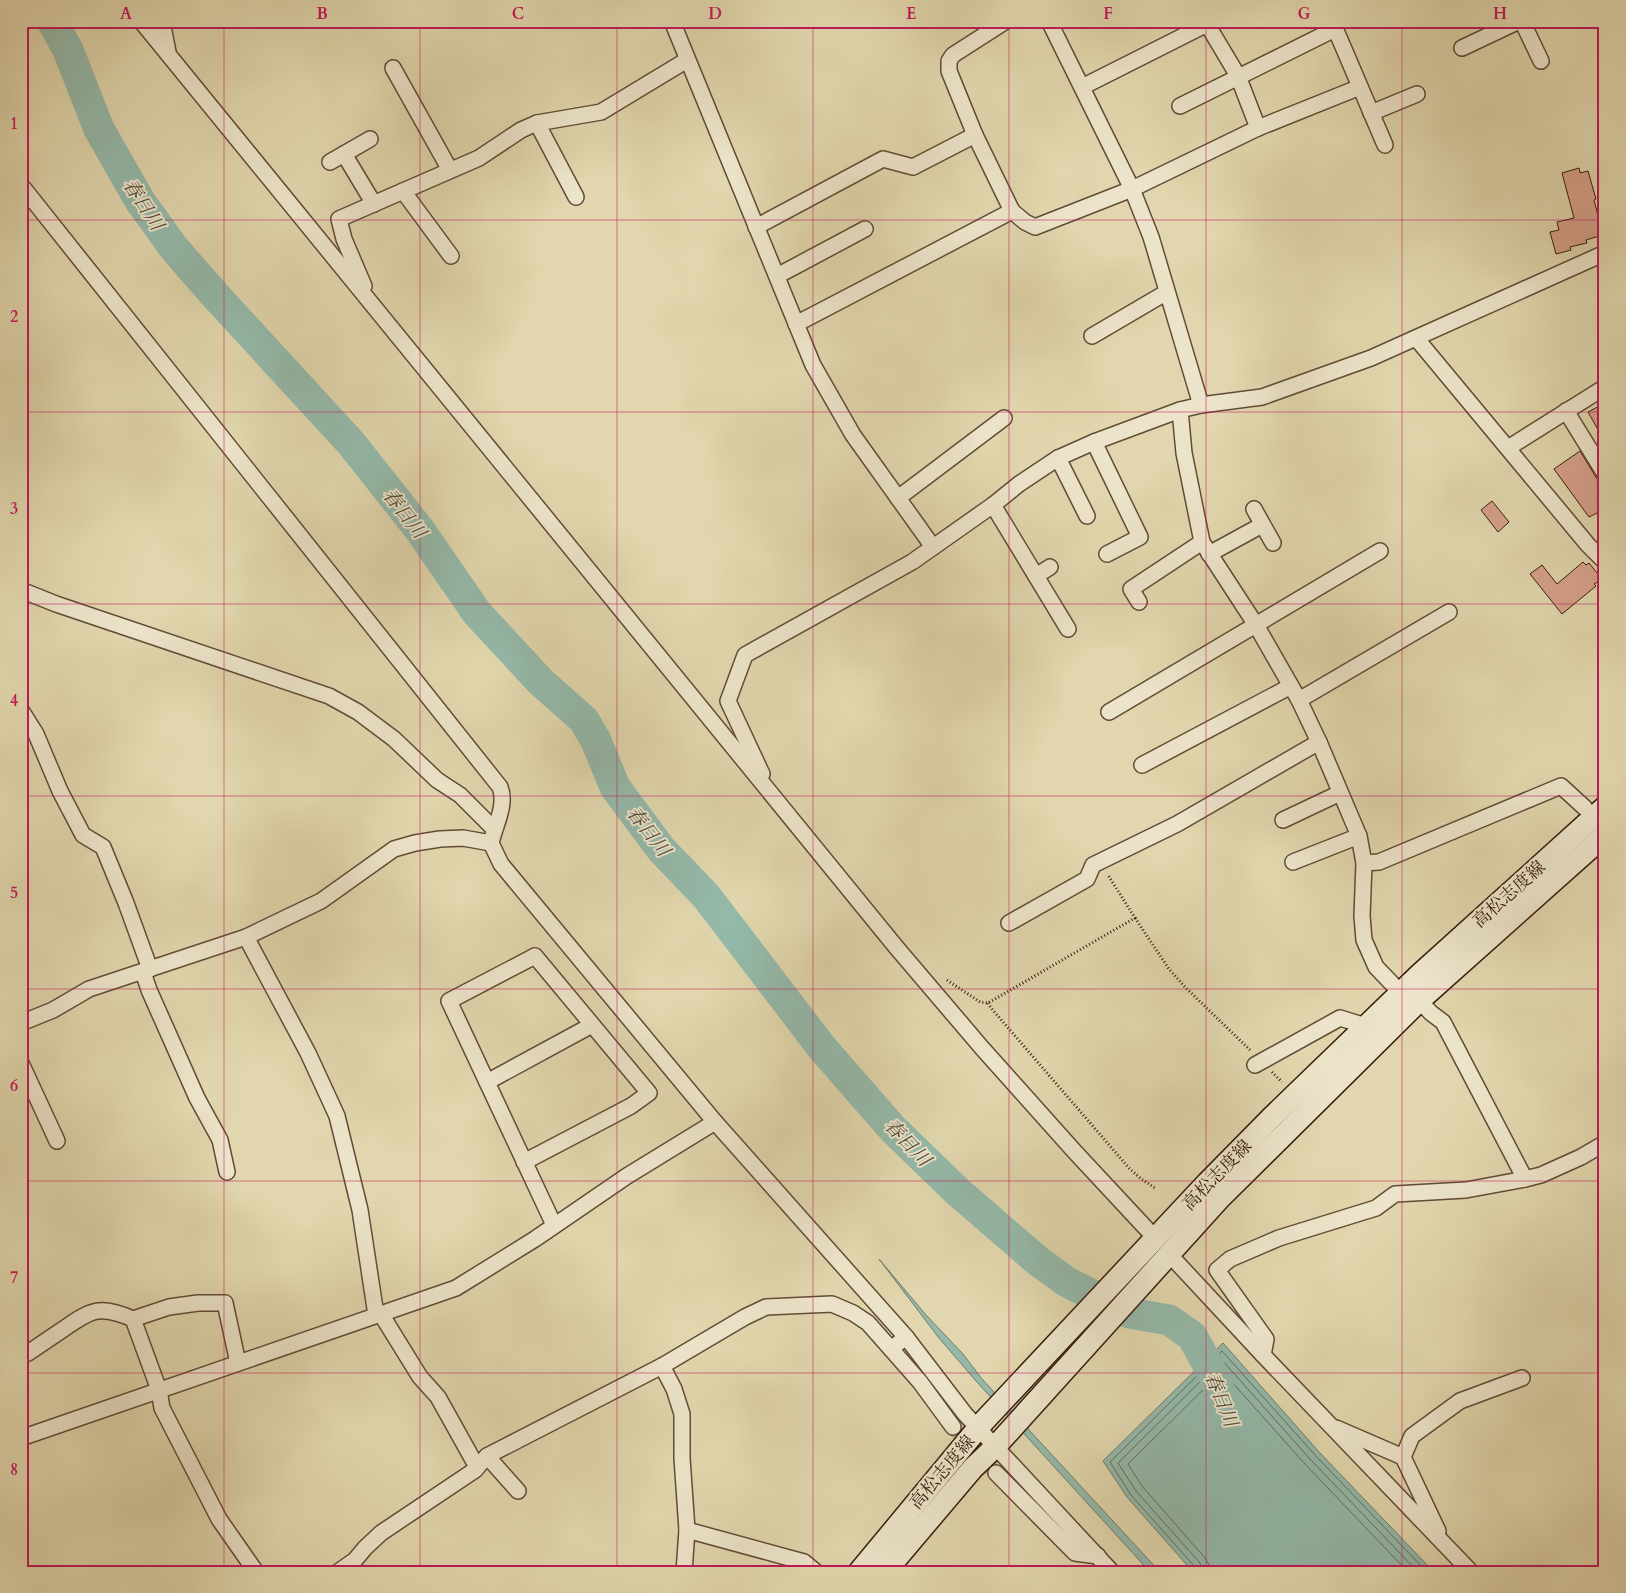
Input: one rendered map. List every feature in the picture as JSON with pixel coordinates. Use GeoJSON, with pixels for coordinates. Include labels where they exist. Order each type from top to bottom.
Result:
{"type":"FeatureCollection","features":[{"type":"Feature","properties":{"kind":"main road","name":"高松志度線"},"geometry":{"type":"LineString","coordinates":[[859,1572],[981,1425],[1159,1251],[1220,1198],[1410,997],[1595,807]]}},
{"type":"Feature","properties":{"kind":"main road","name":"高松志度線"},"geometry":{"type":"LineString","coordinates":[[885,1572],[973,1468],[998,1442],[1271,1118],[1366,1026],[1410,997],[1605,835]]}},
{"type":"Feature","properties":{"kind":"street"},"geometry":{"type":"LineString","coordinates":[[141,21],[896,947],[982,1048],[1081,1159],[1159,1251],[1263,1355],[1471,1572]]}},
{"type":"Feature","properties":{"kind":"street"},"geometry":{"type":"LineString","coordinates":[[162,21],[168,54]]}},
{"type":"Feature","properties":{"kind":"street"},"geometry":{"type":"LineString","coordinates":[[672,21],[813,365],[853,435],[933,547]]}},
{"type":"Feature","properties":{"kind":"street"},"geometry":{"type":"LineString","coordinates":[[1006,21],[952,55],[949,71],[976,135],[1012,211],[1034,227],[1132,189],[1258,128],[1360,87]]}},
{"type":"Feature","properties":{"kind":"street"},"geometry":{"type":"LineString","coordinates":[[1049,21],[1132,189],[1150,237],[1201,405]]}},
{"type":"Feature","properties":{"kind":"street"},"geometry":{"type":"LineString","coordinates":[[1462,48],[1521,21],[1541,60]]}},
{"type":"Feature","properties":{"kind":"street"},"geometry":{"type":"LineString","coordinates":[[1082,87],[1210,23],[1238,76],[1258,128]]}},
{"type":"Feature","properties":{"kind":"street"},"geometry":{"type":"LineString","coordinates":[[1180,106],[1333,25],[1385,145]]}},
{"type":"Feature","properties":{"kind":"street"},"geometry":{"type":"LineString","coordinates":[[372,304],[344,239],[339,219],[479,158],[520,130],[537,123],[601,112],[687,60]]}},
{"type":"Feature","properties":{"kind":"street"},"geometry":{"type":"LineString","coordinates":[[393,68],[450,170]]}},
{"type":"Feature","properties":{"kind":"street"},"geometry":{"type":"LineString","coordinates":[[1371,113],[1417,94]]}},
{"type":"Feature","properties":{"kind":"street"},"geometry":{"type":"LineString","coordinates":[[537,123],[576,197]]}},
{"type":"Feature","properties":{"kind":"street"},"geometry":{"type":"LineString","coordinates":[[756,227],[884,159],[913,167],[976,135]]}},
{"type":"Feature","properties":{"kind":"street"},"geometry":{"type":"LineString","coordinates":[[330,162],[370,139]]}},
{"type":"Feature","properties":{"kind":"street"},"geometry":{"type":"LineString","coordinates":[[344,154],[374,204]]}},
{"type":"Feature","properties":{"kind":"street"},"geometry":{"type":"LineString","coordinates":[[21,185],[494,779],[503,794],[493,836]]}},
{"type":"Feature","properties":{"kind":"street"},"geometry":{"type":"LineString","coordinates":[[403,191],[451,256]]}},
{"type":"Feature","properties":{"kind":"street"},"geometry":{"type":"LineString","coordinates":[[796,324],[1012,211]]}},
{"type":"Feature","properties":{"kind":"street"},"geometry":{"type":"LineString","coordinates":[[777,276],[865,229]]}},
{"type":"Feature","properties":{"kind":"street"},"geometry":{"type":"LineString","coordinates":[[772,794],[728,701],[746,655],[912,562],[1058,458],[1094,442],[1180,410],[1201,405],[1262,397],[1371,358],[1605,253]]}},
{"type":"Feature","properties":{"kind":"street"},"geometry":{"type":"LineString","coordinates":[[1092,336],[1167,292]]}},
{"type":"Feature","properties":{"kind":"street"},"geometry":{"type":"LineString","coordinates":[[1416,338],[1588,545],[1605,562]]}},
{"type":"Feature","properties":{"kind":"street"},"geometry":{"type":"LineString","coordinates":[[1508,448],[1605,387]]}},
{"type":"Feature","properties":{"kind":"street"},"geometry":{"type":"LineString","coordinates":[[1180,410],[1184,453],[1205,548],[1256,625],[1299,700],[1359,836],[1364,863],[1362,916],[1364,940],[1376,967],[1410,997],[1443,1022],[1525,1179]]}},
{"type":"Feature","properties":{"kind":"street"},"geometry":{"type":"LineString","coordinates":[[1566,411],[1605,474]]}},
{"type":"Feature","properties":{"kind":"street"},"geometry":{"type":"LineString","coordinates":[[898,498],[1004,418]]}},
{"type":"Feature","properties":{"kind":"street"},"geometry":{"type":"LineString","coordinates":[[1094,442],[1140,537],[1108,554]]}},
{"type":"Feature","properties":{"kind":"street"},"geometry":{"type":"LineString","coordinates":[[1058,458],[1087,516]]}},
{"type":"Feature","properties":{"kind":"street"},"geometry":{"type":"LineString","coordinates":[[993,505],[1068,629]]}},
{"type":"Feature","properties":{"kind":"street"},"geometry":{"type":"LineString","coordinates":[[1254,509],[1273,543]]}},
{"type":"Feature","properties":{"kind":"street"},"geometry":{"type":"LineString","coordinates":[[1139,602],[1131,589],[1205,548],[1262,525]]}},
{"type":"Feature","properties":{"kind":"street"},"geometry":{"type":"LineString","coordinates":[[1109,712],[1380,552]]}},
{"type":"Feature","properties":{"kind":"street"},"geometry":{"type":"LineString","coordinates":[[1036,576],[1050,567]]}},
{"type":"Feature","properties":{"kind":"street"},"geometry":{"type":"LineString","coordinates":[[21,590],[329,696],[358,712],[394,739],[437,780],[460,795],[493,836],[501,864],[716,1122],[906,1337],[965,1414],[981,1425],[998,1442],[1112,1572]]}},
{"type":"Feature","properties":{"kind":"street"},"geometry":{"type":"LineString","coordinates":[[1299,700],[1449,612]]}},
{"type":"Feature","properties":{"kind":"street"},"geometry":{"type":"LineString","coordinates":[[1142,765],[1291,686]]}},
{"type":"Feature","properties":{"kind":"street"},"geometry":{"type":"LineString","coordinates":[[21,710],[36,734],[60,791],[83,835],[103,847],[126,903],[146,970],[149,990],[198,1098],[220,1140],[227,1172]]}},
{"type":"Feature","properties":{"kind":"street"},"geometry":{"type":"LineString","coordinates":[[1009,924],[1087,880],[1092,865],[1177,824],[1319,742]]}},
{"type":"Feature","properties":{"kind":"street"},"geometry":{"type":"LineString","coordinates":[[1364,863],[1379,862],[1561,786],[1595,807]]}},
{"type":"Feature","properties":{"kind":"street"},"geometry":{"type":"LineString","coordinates":[[1283,820],[1340,793]]}},
{"type":"Feature","properties":{"kind":"street"},"geometry":{"type":"LineString","coordinates":[[21,1023],[53,1010],[89,990],[246,937],[321,902],[394,849],[440,839],[493,836]]}},
{"type":"Feature","properties":{"kind":"street"},"geometry":{"type":"LineString","coordinates":[[1293,862],[1359,836]]}},
{"type":"Feature","properties":{"kind":"street"},"geometry":{"type":"LineString","coordinates":[[246,937],[308,1053],[337,1116],[360,1210],[379,1314],[420,1377],[438,1397],[482,1462],[518,1491]]}},
{"type":"Feature","properties":{"kind":"street"},"geometry":{"type":"LineString","coordinates":[[524,1162],[632,1106],[649,1093],[535,956],[449,1001],[487,1082],[524,1162],[554,1226]]}},
{"type":"Feature","properties":{"kind":"street"},"geometry":{"type":"LineString","coordinates":[[1258,1063],[1340,1018],[1366,1026]]}},
{"type":"Feature","properties":{"kind":"street"},"geometry":{"type":"LineString","coordinates":[[487,1082],[592,1025]]}},
{"type":"Feature","properties":{"kind":"street"},"geometry":{"type":"LineString","coordinates":[[21,1063],[25,1079],[57,1141]]}},
{"type":"Feature","properties":{"kind":"street"},"geometry":{"type":"LineString","coordinates":[[21,1438],[456,1288],[554,1226],[627,1176],[716,1122]]}},
{"type":"Feature","properties":{"kind":"street"},"geometry":{"type":"LineString","coordinates":[[1263,1355],[1266,1339],[1217,1270],[1230,1259],[1279,1238],[1376,1208],[1395,1194],[1466,1190],[1525,1179],[1541,1175],[1581,1157],[1605,1143]]}},
{"type":"Feature","properties":{"kind":"street"},"geometry":{"type":"LineString","coordinates":[[21,1356],[86,1314],[99,1311],[117,1312],[134,1319],[169,1307],[198,1303],[225,1303],[238,1363]]}},
{"type":"Feature","properties":{"kind":"street"},"geometry":{"type":"LineString","coordinates":[[338,1572],[354,1560],[381,1533],[475,1470],[482,1462],[662,1366],[745,1317],[766,1307],[832,1304],[853,1313],[868,1324],[920,1382],[953,1427]]}},
{"type":"Feature","properties":{"kind":"street"},"geometry":{"type":"LineString","coordinates":[[134,1319],[159,1390],[162,1408],[219,1520],[256,1572]]}},
{"type":"Feature","properties":{"kind":"street"},"geometry":{"type":"LineString","coordinates":[[891,1349],[906,1337]]}},
{"type":"Feature","properties":{"kind":"street"},"geometry":{"type":"LineString","coordinates":[[662,1366],[674,1389],[682,1414],[682,1458],[686,1530],[684,1572]]}},
{"type":"Feature","properties":{"kind":"street"},"geometry":{"type":"LineString","coordinates":[[1403,1458],[1412,1436],[1460,1402],[1522,1378]]}},
{"type":"Feature","properties":{"kind":"street"},"geometry":{"type":"LineString","coordinates":[[1330,1425],[1403,1458],[1444,1544]]}},
{"type":"Feature","properties":{"kind":"street"},"geometry":{"type":"LineString","coordinates":[[996,1473],[1075,1553],[1098,1556]]}},
{"type":"Feature","properties":{"kind":"street"},"geometry":{"type":"LineString","coordinates":[[686,1530],[804,1562],[816,1572]]}},
{"type":"Feature","properties":{"kind":"path"},"geometry":{"type":"LineString","coordinates":[[1100,861],[1135,918],[1170,969],[1258,1063],[1283,1084]]}},
{"type":"Feature","properties":{"kind":"path"},"geometry":{"type":"LineString","coordinates":[[947,980],[980,1002],[988,1002],[1135,918]]}},
{"type":"Feature","properties":{"kind":"path"},"geometry":{"type":"LineString","coordinates":[[988,1002],[990,1008],[1129,1168],[1154,1188]]}},
{"type":"Feature","properties":{"kind":"water"},"geometry":{"type":"Polygon","coordinates":[[[879,1259],[926,1315],[963,1354],[982,1379],[1160,1572],[1150,1572],[976,1381],[939,1338],[879,1259]]]}},
{"type":"Feature","properties":{"kind":"water"},"geometry":{"type":"Polygon","coordinates":[[[1223,1343],[1319,1452],[1434,1572],[1193,1572],[1127,1497],[1103,1461],[1223,1343]]]}},
{"type":"Feature","properties":{"kind":"building"},"geometry":{"type":"Polygon","coordinates":[[[1579,168],[1580,173],[1588,171],[1603,235],[1586,240],[1587,243],[1570,247],[1571,250],[1556,254],[1550,232],[1559,230],[1557,222],[1574,218],[1562,173],[1579,168]]]}},
{"type":"Feature","properties":{"kind":"building"},"geometry":{"type":"Polygon","coordinates":[[[1605,403],[1605,442],[1588,412],[1605,403]]]}},
{"type":"Feature","properties":{"kind":"building"},"geometry":{"type":"Polygon","coordinates":[[[1580,451],[1597,479],[1605,483],[1605,509],[1589,517],[1554,469],[1580,451]]]}},
{"type":"Feature","properties":{"kind":"building"},"geometry":{"type":"Polygon","coordinates":[[[1492,501],[1509,522],[1498,532],[1481,510],[1492,501]]]}},
{"type":"Feature","properties":{"kind":"building"},"geometry":{"type":"Polygon","coordinates":[[[1583,562],[1586,565],[1589,563],[1602,579],[1594,584],[1596,586],[1562,614],[1530,574],[1542,565],[1557,584],[1583,562]]]}},
{"type":"Feature","properties":{"kind":"waterway","name":"春日川"},"geometry":{"type":"LineString","coordinates":[[52,21],[68,50],[99,129],[140,201],[174,248],[351,443],[419,529],[477,613],[541,682],[584,720],[596,741],[615,787],[661,849],[706,896],[823,1049],[893,1129],[957,1191],[1038,1261],[1067,1282],[1129,1313],[1169,1320],[1192,1336],[1214,1376],[1223,1400]]}},
{"type":"Feature","properties":{"kind":"tunnel"},"geometry":{"type":"LineString","coordinates":[[953,1427],[996,1473]]}}]}
